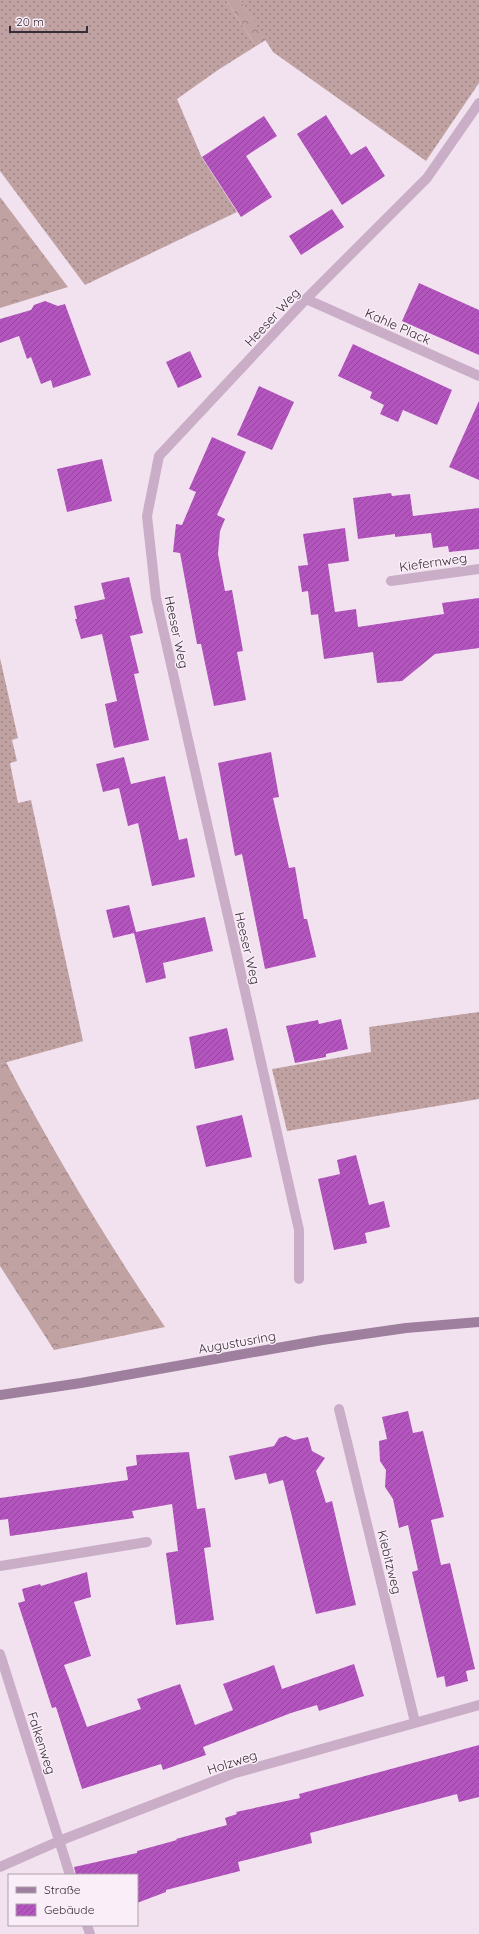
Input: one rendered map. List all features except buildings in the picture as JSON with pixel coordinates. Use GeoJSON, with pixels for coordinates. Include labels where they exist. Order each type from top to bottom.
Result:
{"type":"FeatureCollection","features":[{"type":"Feature","properties":{"kind":"main road","name":"Augustusring"},"geometry":{"type":"LineString","coordinates":[[0,1395],[322,1340],[406,1328],[479,1322]]}},
{"type":"Feature","properties":{"kind":"street","name":"Heeser Weg"},"geometry":{"type":"LineString","coordinates":[[299,1279],[299,1230],[156,598],[148,516],[159,456],[306,299],[427,178],[479,103]]}},
{"type":"Feature","properties":{"kind":"street","name":"Kahle Plack"},"geometry":{"type":"LineString","coordinates":[[306,299],[479,376]]}},
{"type":"Feature","properties":{"kind":"street","name":"Kiefernweg"},"geometry":{"type":"LineString","coordinates":[[391,581],[479,569]]}},
{"type":"Feature","properties":{"kind":"street","name":"Kiebitzweg"},"geometry":{"type":"LineString","coordinates":[[339,1409],[415,1722]]}},
{"type":"Feature","properties":{"kind":"street"},"geometry":{"type":"LineString","coordinates":[[0,1566],[147,1542]]}},
{"type":"Feature","properties":{"kind":"street","name":"Falkenweg"},"geometry":{"type":"LineString","coordinates":[[0,1654],[70,1874]]}},
{"type":"Feature","properties":{"kind":"street","name":"Holzweg"},"geometry":{"type":"LineString","coordinates":[[0,1867],[59,1841],[232,1774],[479,1705]]}},
{"type":"Feature","properties":{"kind":"green space"},"geometry":{"type":"Polygon","coordinates":[[[0,0],[226,0],[256,46],[218,70],[177,99],[202,158],[237,212],[85,285],[0,171],[0,0]]]}},
{"type":"Feature","properties":{"kind":"green space"},"geometry":{"type":"Polygon","coordinates":[[[226,0],[240,0],[266,40],[256,46],[226,0]]]}},
{"type":"Feature","properties":{"kind":"green space"},"geometry":{"type":"Polygon","coordinates":[[[240,0],[479,0],[479,83],[426,161],[273,52],[240,0]]]}},
{"type":"Feature","properties":{"kind":"green space"},"geometry":{"type":"Polygon","coordinates":[[[0,197],[68,287],[0,308],[0,197]]]}},
{"type":"Feature","properties":{"kind":"green space"},"geometry":{"type":"Polygon","coordinates":[[[0,658],[18,738],[12,740],[17,761],[10,763],[18,803],[31,800],[83,1041],[0,1064],[0,658]]]}},
{"type":"Feature","properties":{"kind":"green space"},"geometry":{"type":"Polygon","coordinates":[[[479,1012],[479,1099],[287,1131],[272,1069],[371,1052],[369,1027],[479,1012]]]}},
{"type":"Feature","properties":{"kind":"green space"},"geometry":{"type":"Polygon","coordinates":[[[6,1062],[82,1197],[122,1263],[165,1327],[54,1350],[0,1266],[0,1064],[6,1062]]]}}]}
